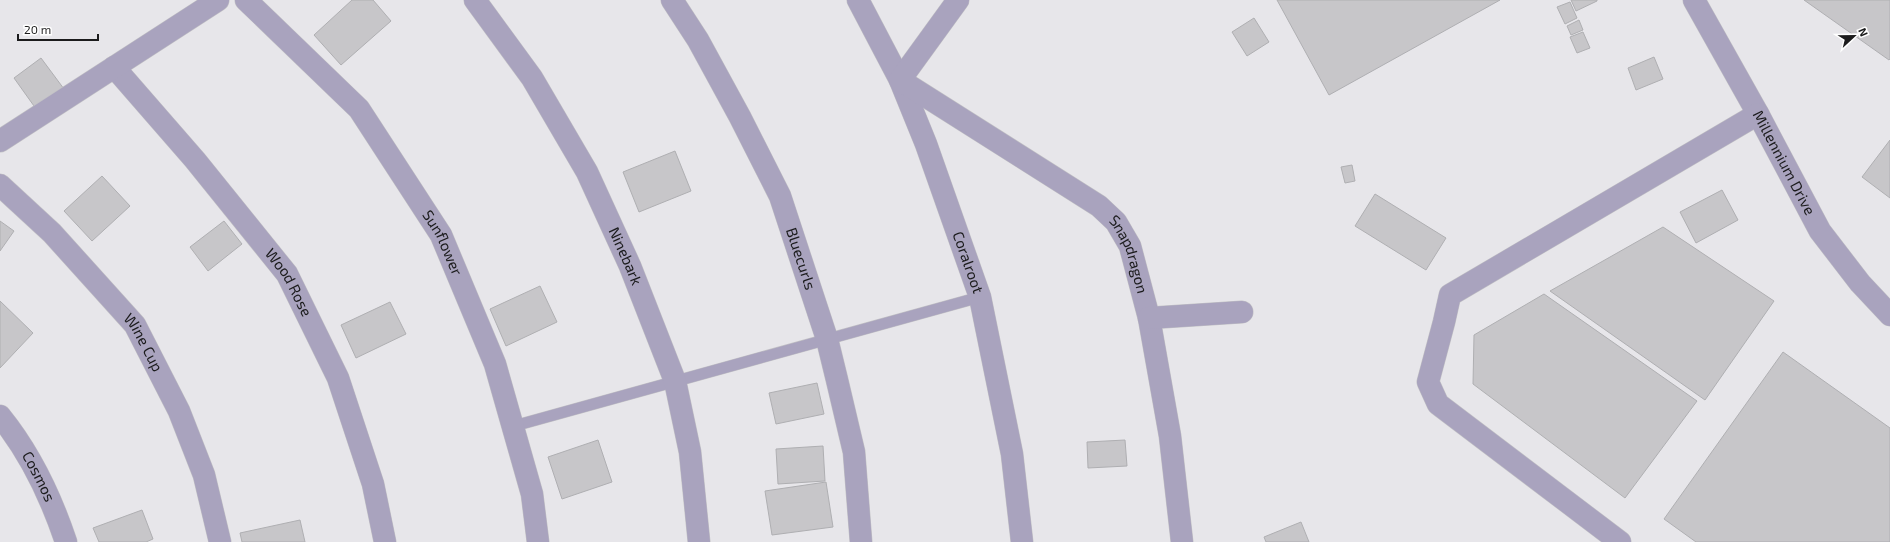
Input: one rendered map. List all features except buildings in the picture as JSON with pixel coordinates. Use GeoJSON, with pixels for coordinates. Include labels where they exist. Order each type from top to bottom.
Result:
{"type":"FeatureCollection","features":[{"type":"Feature","properties":{"kind":"street"},"geometry":{"type":"LineString","coordinates":[[0,141],[218,0]]}},
{"type":"Feature","properties":{"kind":"street","name":"Sunflower"},"geometry":{"type":"LineString","coordinates":[[246,0],[359,109],[440,235],[495,364],[514,426],[532,494],[538,542]]}},
{"type":"Feature","properties":{"kind":"street","name":"Ninebark"},"geometry":{"type":"LineString","coordinates":[[474,0],[532,78],[587,172],[630,266],[675,381],[690,452],[699,542]]}},
{"type":"Feature","properties":{"kind":"street","name":"Bluecurls"},"geometry":{"type":"LineString","coordinates":[[672,0],[698,40],[733,103],[780,196],[827,339],[854,452],[861,542]]}},
{"type":"Feature","properties":{"kind":"street","name":"Coralroot"},"geometry":{"type":"LineString","coordinates":[[858,0],[900,80],[926,144],[980,297],[1012,454],[1022,542]]}},
{"type":"Feature","properties":{"kind":"street"},"geometry":{"type":"LineString","coordinates":[[900,80],[958,0]]}},
{"type":"Feature","properties":{"kind":"street","name":"Millennium Drive"},"geometry":{"type":"LineString","coordinates":[[1694,0],[1758,114],[1820,231],[1860,283],[1890,316]]}},
{"type":"Feature","properties":{"kind":"street","name":"Wood Rose"},"geometry":{"type":"LineString","coordinates":[[114,67],[195,160],[287,274],[338,378],[373,484],[386,542]]}},
{"type":"Feature","properties":{"kind":"street","name":"Snapdragon"},"geometry":{"type":"LineString","coordinates":[[900,80],[1099,206],[1116,222],[1130,246],[1149,318],[1170,436],[1182,542]]}},
{"type":"Feature","properties":{"kind":"street"},"geometry":{"type":"LineString","coordinates":[[1620,542],[1438,404],[1428,382],[1450,295],[1758,114]]}},
{"type":"Feature","properties":{"kind":"street","name":"Wine Cup"},"geometry":{"type":"LineString","coordinates":[[0,185],[52,233],[135,325],[179,411],[204,475],[220,542]]}},
{"type":"Feature","properties":{"kind":"street"},"geometry":{"type":"LineString","coordinates":[[1149,318],[1242,312]]}},
{"type":"Feature","properties":{"kind":"street","name":"Cosmos"},"geometry":{"type":"LineString","coordinates":[[0,416],[15,435],[53,506],[66,542]]}},
{"type":"Feature","properties":{"kind":"lane"},"geometry":{"type":"LineString","coordinates":[[514,426],[980,297]]}}]}
